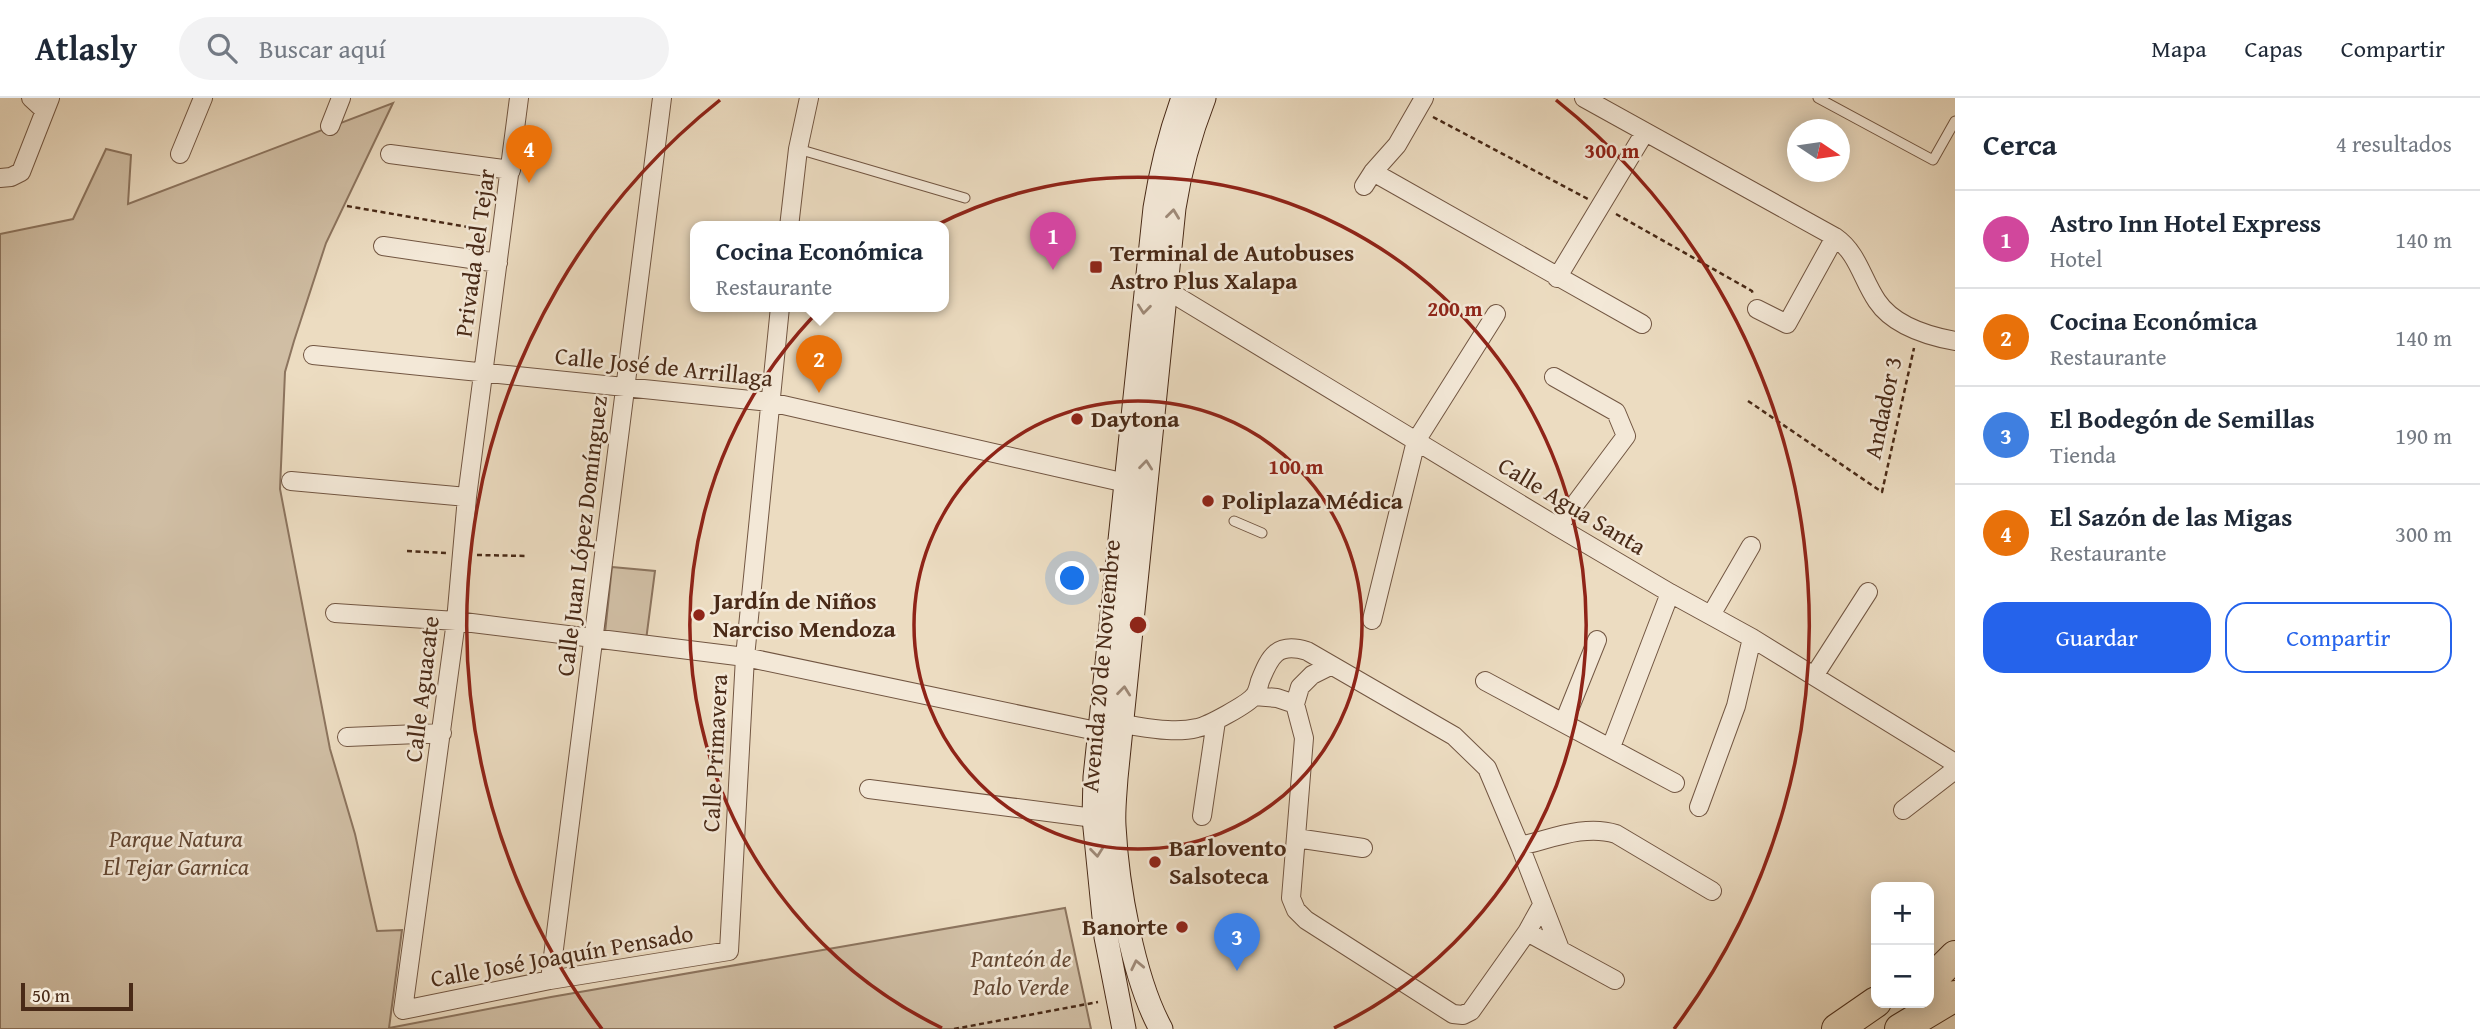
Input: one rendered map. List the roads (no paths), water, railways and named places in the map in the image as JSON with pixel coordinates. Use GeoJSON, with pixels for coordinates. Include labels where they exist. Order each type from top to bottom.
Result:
{"type":"FeatureCollection","features":[{"type":"Feature","properties":{"kind":"highway"},"geometry":{"type":"LineString","coordinates":[[1934,961],[1955,946]]}},
{"type":"Feature","properties":{"kind":"highway"},"geometry":{"type":"LineString","coordinates":[[1934,977],[1955,956]]}},
{"type":"Feature","properties":{"kind":"highway"},"geometry":{"type":"LineString","coordinates":[[1900,1029],[1955,996]]}},
{"type":"Feature","properties":{"kind":"highway"},"geometry":{"type":"LineString","coordinates":[[1921,1029],[1955,1002]]}},
{"type":"Feature","properties":{"kind":"highway"},"geometry":{"type":"LineString","coordinates":[[1836,1029],[1871,1005]]}},
{"type":"Feature","properties":{"kind":"highway"},"geometry":{"type":"LineString","coordinates":[[1867,1029],[1895,1008]]}},
{"type":"Feature","properties":{"kind":"main road","name":"Avenida 20 de Noviembre"},"geometry":{"type":"LineString","coordinates":[[1161,1029],[1141,982],[1123,899],[1114,826],[1111,728],[1126,483],[1155,208],[1164,159],[1183,98]]}},
{"type":"Feature","properties":{"kind":"main road","name":"Avenida 20 de Noviembre"},"geometry":{"type":"LineString","coordinates":[[1124,1029],[1107,937],[1094,818],[1111,728],[1180,172],[1190,133],[1204,98]]}},
{"type":"Feature","properties":{"kind":"street"},"geometry":{"type":"LineString","coordinates":[[180,154],[204,98]]}},
{"type":"Feature","properties":{"kind":"street"},"geometry":{"type":"LineString","coordinates":[[330,126],[341,98]]}},
{"type":"Feature","properties":{"kind":"street","name":"Privada del Tejar"},"geometry":{"type":"LineString","coordinates":[[482,373],[519,98]]}},
{"type":"Feature","properties":{"kind":"street","name":"Calle Juan López Domínguez"},"geometry":{"type":"LineString","coordinates":[[551,980],[662,98]]}},
{"type":"Feature","properties":{"kind":"street"},"geometry":{"type":"LineString","coordinates":[[790,221],[798,149],[809,98]]}},
{"type":"Feature","properties":{"kind":"street"},"geometry":{"type":"LineString","coordinates":[[1424,98],[1397,145],[1368,179],[1642,324]]}},
{"type":"Feature","properties":{"kind":"street"},"geometry":{"type":"LineString","coordinates":[[1584,98],[1835,237],[1846,245],[1853,255],[1878,303],[1896,319],[1918,331],[1955,341]]}},
{"type":"Feature","properties":{"kind":"street"},"geometry":{"type":"LineString","coordinates":[[0,178],[21,172],[42,102]]}},
{"type":"Feature","properties":{"kind":"street"},"geometry":{"type":"LineString","coordinates":[[1557,278],[1645,132]]}},
{"type":"Feature","properties":{"kind":"street"},"geometry":{"type":"LineString","coordinates":[[390,154],[511,170]]}},
{"type":"Feature","properties":{"kind":"street"},"geometry":{"type":"LineString","coordinates":[[1757,309],[1787,324],[1835,237]]}},
{"type":"Feature","properties":{"kind":"street"},"geometry":{"type":"LineString","coordinates":[[383,246],[498,263]]}},
{"type":"Feature","properties":{"kind":"street","name":"Calle Agua Santa"},"geometry":{"type":"LineString","coordinates":[[1165,289],[1558,527],[1752,638],[1955,763]]}},
{"type":"Feature","properties":{"kind":"street","name":"Calle Primavera"},"geometry":{"type":"LineString","coordinates":[[729,951],[745,657],[779,312]]}},
{"type":"Feature","properties":{"kind":"street"},"geometry":{"type":"LineString","coordinates":[[1372,620],[1416,441],[1496,314]]}},
{"type":"Feature","properties":{"kind":"street","name":"Calle José de Arrillaga"},"geometry":{"type":"LineString","coordinates":[[313,355],[770,402],[1126,483]]}},
{"type":"Feature","properties":{"kind":"street","name":"Calle Aguacate"},"geometry":{"type":"LineString","coordinates":[[403,1010],[456,621],[482,373]]}},
{"type":"Feature","properties":{"kind":"street"},"geometry":{"type":"LineString","coordinates":[[1555,377],[1616,412],[1626,436],[1558,527]]}},
{"type":"Feature","properties":{"kind":"street"},"geometry":{"type":"LineString","coordinates":[[291,481],[467,497]]}},
{"type":"Feature","properties":{"kind":"street"},"geometry":{"type":"LineString","coordinates":[[1711,615],[1751,546]]}},
{"type":"Feature","properties":{"kind":"street"},"geometry":{"type":"LineString","coordinates":[[1814,676],[1868,592]]}},
{"type":"Feature","properties":{"kind":"street"},"geometry":{"type":"LineString","coordinates":[[1611,747],[1670,593]]}},
{"type":"Feature","properties":{"kind":"street"},"geometry":{"type":"LineString","coordinates":[[335,613],[456,621],[745,657],[1111,728],[1197,729],[1216,721],[1254,696],[1269,659],[1279,650],[1294,647],[1307,651],[1454,736],[1487,768],[1559,948]]}},
{"type":"Feature","properties":{"kind":"street"},"geometry":{"type":"LineString","coordinates":[[1699,807],[1733,716],[1752,638]]}},
{"type":"Feature","properties":{"kind":"street"},"geometry":{"type":"LineString","coordinates":[[1564,722],[1597,640]]}},
{"type":"Feature","properties":{"kind":"street"},"geometry":{"type":"LineString","coordinates":[[1330,666],[1312,675],[1300,687],[1295,704],[1304,738],[1291,898],[1296,910],[1306,920],[1453,1014],[1463,1015],[1471,1011],[1527,932],[1542,905]]}},
{"type":"Feature","properties":{"kind":"street"},"geometry":{"type":"LineString","coordinates":[[1485,681],[1675,783]]}},
{"type":"Feature","properties":{"kind":"street"},"geometry":{"type":"LineString","coordinates":[[1254,696],[1277,698],[1295,704]]}},
{"type":"Feature","properties":{"kind":"street"},"geometry":{"type":"LineString","coordinates":[[1202,816],[1216,721]]}},
{"type":"Feature","properties":{"kind":"street"},"geometry":{"type":"LineString","coordinates":[[347,737],[442,733]]}},
{"type":"Feature","properties":{"kind":"street"},"geometry":{"type":"LineString","coordinates":[[1903,810],[1955,770]]}},
{"type":"Feature","properties":{"kind":"street"},"geometry":{"type":"LineString","coordinates":[[869,789],[1094,818]]}},
{"type":"Feature","properties":{"kind":"street"},"geometry":{"type":"LineString","coordinates":[[1520,846],[1590,830],[1602,830],[1616,834],[1713,891]]}},
{"type":"Feature","properties":{"kind":"street"},"geometry":{"type":"LineString","coordinates":[[1296,838],[1363,848]]}},
{"type":"Feature","properties":{"kind":"street"},"geometry":{"type":"LineString","coordinates":[[1527,932],[1615,980]]}},
{"type":"Feature","properties":{"kind":"street","name":"Calle José Joaquín Pensado"},"geometry":{"type":"LineString","coordinates":[[403,1010],[551,980],[729,951]]}},
{"type":"Feature","properties":{"kind":"lane"},"geometry":{"type":"LineString","coordinates":[[1818,98],[1933,160],[1955,121]]}},
{"type":"Feature","properties":{"kind":"lane"},"geometry":{"type":"LineString","coordinates":[[798,149],[965,198]]}},
{"type":"Feature","properties":{"kind":"lane"},"geometry":{"type":"LineString","coordinates":[[1234,521],[1262,533]]}},
{"type":"Feature","properties":{"kind":"place","name":"El Sazón de las Migas"},"geometry":{"type":"Point","coordinates":[529,183]}},
{"type":"Feature","properties":{"kind":"place","name":"Terminal de Autobuses Astro Plus Xalapa"},"geometry":{"type":"Point","coordinates":[1096,267]}},
{"type":"Feature","properties":{"kind":"place","name":"Astro Inn Hotel Express"},"geometry":{"type":"Point","coordinates":[1053,270]}},
{"type":"Feature","properties":{"kind":"place","name":"Cocina Económica"},"geometry":{"type":"Point","coordinates":[819,393]}},
{"type":"Feature","properties":{"kind":"place","name":"Daytona"},"geometry":{"type":"Point","coordinates":[1077,419]}},
{"type":"Feature","properties":{"kind":"place","name":"Poliplaza Médica"},"geometry":{"type":"Point","coordinates":[1208,501]}},
{"type":"Feature","properties":{"kind":"place","name":"Jardín de Niños Narciso Mendoza"},"geometry":{"type":"Point","coordinates":[699,615]}},
{"type":"Feature","properties":{"kind":"place","name":"Barlovento Salsoteca"},"geometry":{"type":"Point","coordinates":[1155,862]}},
{"type":"Feature","properties":{"kind":"place","name":"Banorte"},"geometry":{"type":"Point","coordinates":[1182,927]}},
{"type":"Feature","properties":{"kind":"place","name":"El Bodegón de Semillas"},"geometry":{"type":"Point","coordinates":[1237,971]}},
{"type":"Feature","properties":{"kind":"park label","name":"Parque Natura El Tejar Garnica"},"geometry":{"type":"Point","coordinates":[176,853]}},
{"type":"Feature","properties":{"kind":"park label","name":"Panteón de Palo Verde"},"geometry":{"type":"Point","coordinates":[1021,973]}}]}
